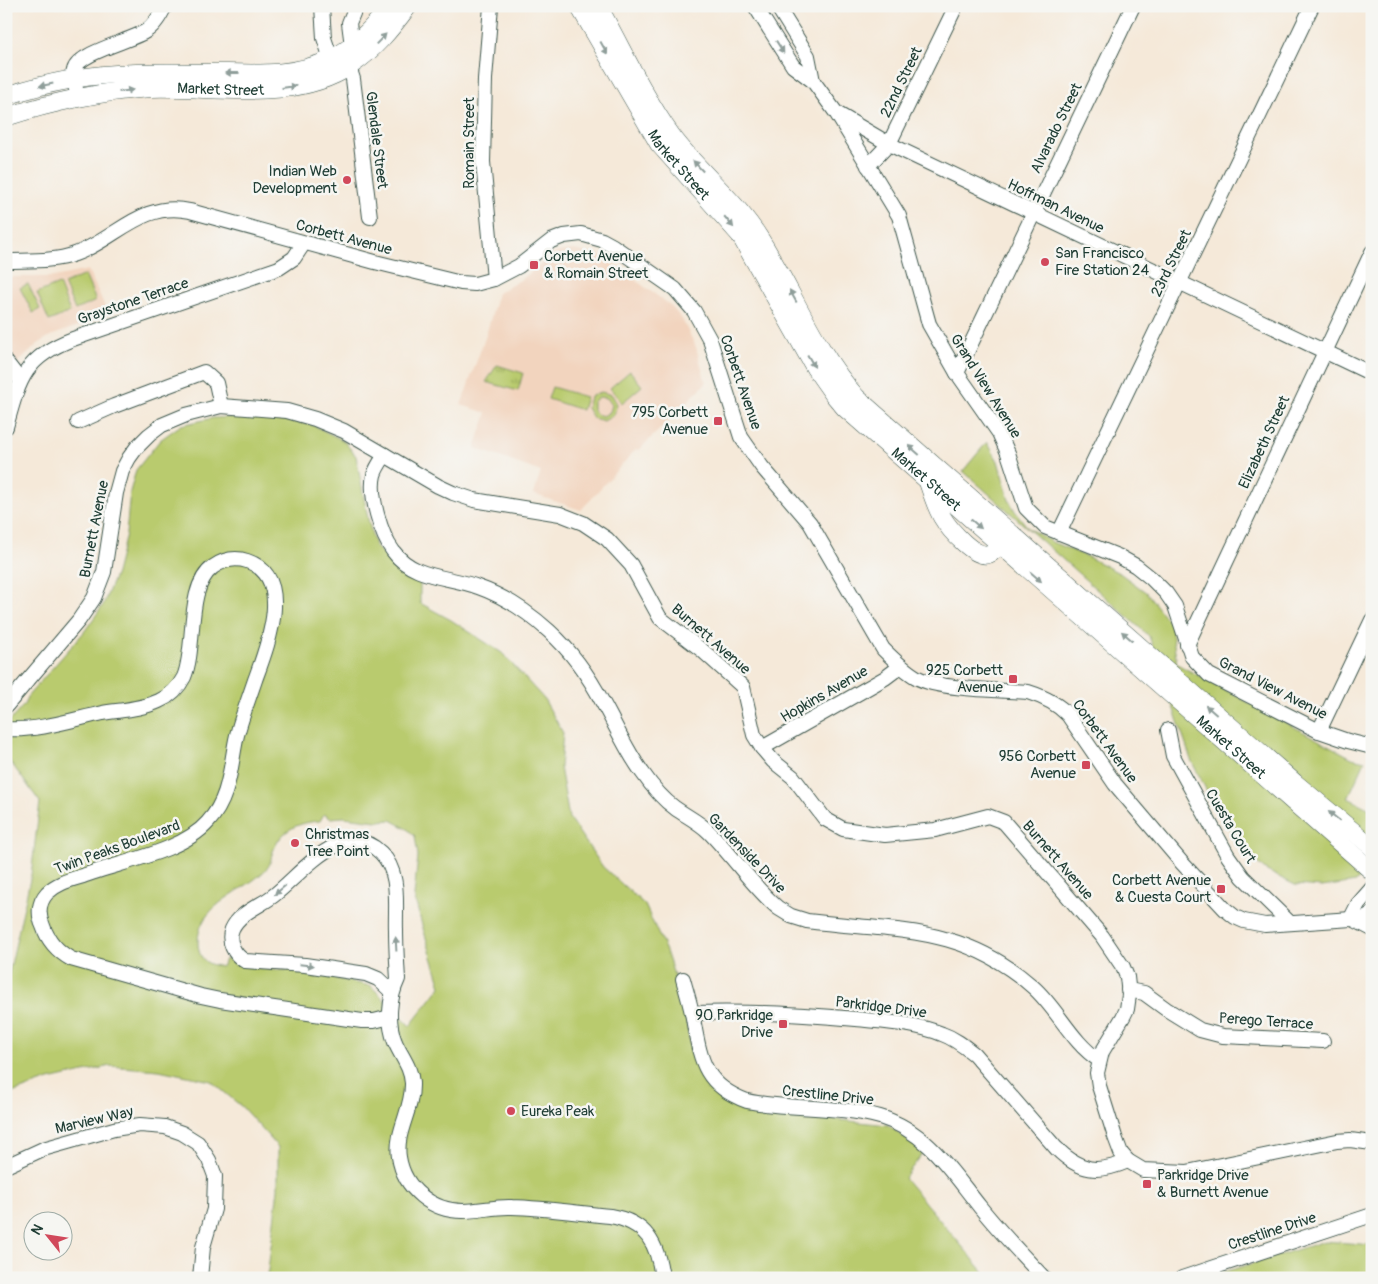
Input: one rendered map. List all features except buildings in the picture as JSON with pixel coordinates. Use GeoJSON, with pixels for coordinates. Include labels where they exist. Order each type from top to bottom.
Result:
{"type":"FeatureCollection","features":[{"type":"Feature","properties":{"kind":"main road","name":"Market Street"},"geometry":{"type":"LineString","coordinates":[[6,96],[36,87],[75,80],[136,73],[279,73],[305,68],[331,59],[352,46],[372,28],[390,6]]}},
{"type":"Feature","properties":{"kind":"main road","name":"Market Street"},"geometry":{"type":"LineString","coordinates":[[6,117],[78,99],[151,88],[281,88],[309,83],[336,74],[348,67],[383,38],[408,6]]}},
{"type":"Feature","properties":{"kind":"main road","name":"Market Street"},"geometry":{"type":"LineString","coordinates":[[579,6],[659,144],[744,241],[824,382],[857,420],[928,482],[944,520],[968,546],[981,555],[990,554],[1000,545],[1369,869]]}},
{"type":"Feature","properties":{"kind":"main road","name":"Market Street"},"geometry":{"type":"LineString","coordinates":[[598,6],[667,129],[752,226],[828,360],[846,386],[879,420],[1300,788],[1372,847]]}},
{"type":"Feature","properties":{"kind":"main road"},"geometry":{"type":"LineString","coordinates":[[6,122],[24,112]]}},
{"type":"Feature","properties":{"kind":"main road"},"geometry":{"type":"LineString","coordinates":[[1000,545],[1004,537],[1002,527]]}},
{"type":"Feature","properties":{"kind":"street"},"geometry":{"type":"LineString","coordinates":[[78,99],[74,68],[78,63],[94,53],[146,31],[156,22],[165,6]]}},
{"type":"Feature","properties":{"kind":"street"},"geometry":{"type":"LineString","coordinates":[[322,6],[324,38],[331,59]]}},
{"type":"Feature","properties":{"kind":"street"},"geometry":{"type":"LineString","coordinates":[[352,46],[348,23],[356,6]]}},
{"type":"Feature","properties":{"kind":"street","name":"Romain Street"},"geometry":{"type":"LineString","coordinates":[[491,6],[485,78],[483,162],[494,279]]}},
{"type":"Feature","properties":{"kind":"street","name":"Grand View Avenue"},"geometry":{"type":"LineString","coordinates":[[755,6],[793,66],[812,81],[837,114],[900,216],[929,324],[957,373],[999,433],[1008,453],[1026,508],[1045,527],[1120,557],[1152,578],[1175,606],[1182,622],[1187,646],[1192,657],[1210,675],[1319,730],[1348,741],[1372,747]]}},
{"type":"Feature","properties":{"kind":"street","name":"Grand View Avenue"},"geometry":{"type":"LineString","coordinates":[[777,6],[808,56],[812,81]]}},
{"type":"Feature","properties":{"kind":"street","name":"22nd Street"},"geometry":{"type":"LineString","coordinates":[[868,166],[889,144],[956,6]]}},
{"type":"Feature","properties":{"kind":"street","name":"Alvarado Street"},"geometry":{"type":"LineString","coordinates":[[957,373],[1133,6]]}},
{"type":"Feature","properties":{"kind":"street","name":"23rd Street"},"geometry":{"type":"LineString","coordinates":[[1059,533],[1312,6]]}},
{"type":"Feature","properties":{"kind":"street","name":"Glendale Street"},"geometry":{"type":"LineString","coordinates":[[348,67],[353,79],[370,217]]}},
{"type":"Feature","properties":{"kind":"street","name":"Hoffman Avenue"},"geometry":{"type":"LineString","coordinates":[[837,114],[889,144],[1372,374]]}},
{"type":"Feature","properties":{"kind":"street","name":"Corbett Avenue"},"geometry":{"type":"LineString","coordinates":[[6,260],[55,259],[75,254],[94,246],[143,216],[168,209],[190,211],[304,243],[460,283],[475,284],[494,279],[519,266],[551,242],[564,236],[580,234],[602,240],[678,292],[694,310],[710,340],[741,436],[762,467],[810,523],[883,649],[901,666],[917,678],[949,686],[1028,692],[1060,706],[1115,784],[1182,863],[1225,909],[1235,916],[1265,925],[1366,918],[1372,914]]}},
{"type":"Feature","properties":{"kind":"street","name":"Graystone Terrace"},"geometry":{"type":"LineString","coordinates":[[6,427],[20,380],[35,360],[57,345],[279,268],[294,258],[304,243]]}},
{"type":"Feature","properties":{"kind":"street","name":"Elizabeth Street"},"geometry":{"type":"LineString","coordinates":[[1187,646],[1372,252]]}},
{"type":"Feature","properties":{"kind":"street"},"geometry":{"type":"LineString","coordinates":[[6,362],[20,380]]}},
{"type":"Feature","properties":{"kind":"street"},"geometry":{"type":"LineString","coordinates":[[78,422],[114,406],[204,372],[216,383],[221,406]]}},
{"type":"Feature","properties":{"kind":"street","name":"Burnett Avenue"},"geometry":{"type":"LineString","coordinates":[[6,706],[79,620],[94,598],[104,572],[117,486],[125,465],[133,452],[149,435],[162,425],[186,415],[221,406],[287,411],[315,419],[344,431],[453,493],[474,500],[560,514],[583,523],[607,539],[630,565],[660,618],[704,650],[743,687],[754,736],[773,761],[793,777],[825,819],[843,830],[885,835],[935,830],[988,816],[1004,822],[1102,936],[1123,967],[1127,977],[1129,1000],[1125,1013],[1099,1060],[1098,1086],[1120,1150],[1128,1161]]}},
{"type":"Feature","properties":{"kind":"street","name":"Gardenside Drive"},"geometry":{"type":"LineString","coordinates":[[385,455],[374,474],[374,496],[382,530],[396,555],[409,566],[426,574],[476,586],[494,594],[520,608],[548,630],[573,656],[589,678],[604,703],[626,749],[650,783],[672,807],[709,832],[774,904],[787,914],[801,920],[932,935],[955,941],[985,954],[1013,970],[1037,991],[1083,1047],[1099,1060]]}},
{"type":"Feature","properties":{"kind":"street","name":"Twin Peaks Boulevard"},"geometry":{"type":"LineString","coordinates":[[6,729],[29,729],[60,723],[147,705],[167,697],[176,688],[185,673],[198,592],[205,575],[218,564],[232,559],[248,561],[262,570],[269,578],[273,589],[274,613],[262,660],[239,727],[227,788],[220,806],[209,822],[189,839],[55,887],[47,894],[40,905],[41,923],[52,944],[71,959],[173,988],[220,1000],[362,1021],[374,1021],[390,1017]]}},
{"type":"Feature","properties":{"kind":"street"},"geometry":{"type":"LineString","coordinates":[[1319,730],[1372,620]]}},
{"type":"Feature","properties":{"kind":"street","name":"Hopkins Avenue"},"geometry":{"type":"LineString","coordinates":[[762,748],[885,678],[901,666]]}},
{"type":"Feature","properties":{"kind":"street","name":"Cuesta Court"},"geometry":{"type":"LineString","coordinates":[[1168,730],[1173,756],[1228,856],[1243,877],[1290,923]]}},
{"type":"Feature","properties":{"kind":"street"},"geometry":{"type":"LineString","coordinates":[[392,992],[378,979],[366,974],[305,965],[245,961],[232,947],[231,930],[239,919],[275,895],[328,848],[349,842],[370,845],[382,854],[395,884],[398,979],[392,992],[390,1017],[392,1032],[396,1044],[408,1065],[412,1084],[409,1104],[398,1144],[400,1163],[408,1182],[419,1195],[441,1208],[457,1211],[511,1207],[600,1215],[625,1220],[641,1229],[651,1240],[658,1254],[662,1278]]}},
{"type":"Feature","properties":{"kind":"street"},"geometry":{"type":"LineString","coordinates":[[1372,888],[1358,904],[1351,918],[1372,929]]}},
{"type":"Feature","properties":{"kind":"street","name":"Crestline Drive"},"geometry":{"type":"LineString","coordinates":[[683,979],[702,1062],[712,1078],[725,1090],[747,1102],[865,1114],[891,1121],[908,1129],[939,1154],[994,1224],[1044,1278]]}},
{"type":"Feature","properties":{"kind":"street","name":"Perego Terrace"},"geometry":{"type":"LineString","coordinates":[[1128,990],[1144,994],[1200,1030],[1223,1036],[1323,1041]]}},
{"type":"Feature","properties":{"kind":"street","name":"Parkridge Drive"},"geometry":{"type":"LineString","coordinates":[[692,1013],[758,1013],[816,1016],[911,1025],[937,1032],[959,1042],[980,1060],[1056,1148],[1066,1157],[1078,1164],[1099,1170],[1109,1169],[1128,1161]]}},
{"type":"Feature","properties":{"kind":"street","name":"Marview Way"},"geometry":{"type":"LineString","coordinates":[[6,1166],[43,1149],[140,1125],[165,1127],[182,1133],[198,1143],[209,1160],[215,1176],[214,1209],[203,1248],[200,1278]]}},
{"type":"Feature","properties":{"kind":"street"},"geometry":{"type":"LineString","coordinates":[[1128,1161],[1144,1170],[1187,1172],[1336,1141],[1350,1140],[1372,1144]]}},
{"type":"Feature","properties":{"kind":"street","name":"Crestline Drive"},"geometry":{"type":"LineString","coordinates":[[1182,1278],[1372,1215]]}},
{"type":"Feature","properties":{"kind":"shaded area"},"geometry":{"type":"Polygon","coordinates":[[[574,250],[600,255],[670,305],[682,319],[696,347],[706,383],[639,450],[636,449],[581,510],[533,494],[541,472],[475,448],[487,413],[461,405],[486,335],[498,293],[522,279],[557,252],[574,250]]]}},
{"type":"Feature","properties":{"kind":"shaded area"},"geometry":{"type":"Polygon","coordinates":[[[88,270],[109,315],[50,336],[38,344],[17,364],[6,351],[6,277],[54,277],[88,270]]]}},
{"type":"Feature","properties":{"kind":"green space"},"geometry":{"type":"Polygon","coordinates":[[[85,275],[96,301],[75,310],[64,284],[85,275]]]}},
{"type":"Feature","properties":{"kind":"green space"},"geometry":{"type":"Polygon","coordinates":[[[28,284],[40,309],[33,313],[20,288],[28,284]]]}},
{"type":"Feature","properties":{"kind":"green space"},"geometry":{"type":"Polygon","coordinates":[[[59,284],[70,312],[49,321],[37,293],[59,284]]]}},
{"type":"Feature","properties":{"kind":"green space"},"geometry":{"type":"Polygon","coordinates":[[[497,365],[523,373],[518,391],[486,382],[497,365]]]}},
{"type":"Feature","properties":{"kind":"green space"},"geometry":{"type":"Polygon","coordinates":[[[630,371],[642,386],[622,403],[610,388],[630,371]]]}},
{"type":"Feature","properties":{"kind":"green space"},"geometry":{"type":"Polygon","coordinates":[[[552,387],[586,397],[582,410],[548,399],[552,387]]]}},
{"type":"Feature","properties":{"kind":"green space"},"geometry":{"type":"Polygon","coordinates":[[[601,392],[612,395],[617,404],[614,415],[604,421],[593,418],[587,408],[590,397],[601,392]],[[599,397],[593,402],[593,410],[596,414],[603,416],[610,412],[612,405],[607,398],[599,397]]]}},
{"type":"Feature","properties":{"kind":"green space"},"geometry":{"type":"Polygon","coordinates":[[[257,416],[313,425],[344,441],[356,456],[375,546],[396,567],[420,575],[420,603],[451,620],[502,653],[544,699],[563,733],[560,767],[569,818],[603,867],[645,905],[666,951],[683,1002],[691,1050],[700,1075],[722,1096],[745,1110],[888,1125],[924,1152],[904,1178],[989,1278],[267,1278],[278,1189],[278,1147],[242,1107],[211,1081],[159,1070],[110,1066],[49,1080],[6,1095],[6,987],[31,875],[40,802],[6,756],[6,725],[24,705],[27,697],[84,632],[103,605],[116,573],[126,534],[130,492],[136,470],[160,440],[181,425],[213,418],[257,416]],[[324,814],[320,821],[299,825],[282,836],[277,842],[267,868],[251,882],[220,903],[204,920],[199,931],[199,952],[208,963],[222,967],[225,959],[244,966],[272,970],[295,970],[371,986],[410,1026],[441,986],[414,896],[418,856],[415,836],[406,828],[391,820],[330,818],[324,814]]]}},
{"type":"Feature","properties":{"kind":"green space"},"geometry":{"type":"Polygon","coordinates":[[[987,442],[998,461],[1009,500],[1028,528],[1052,542],[1121,574],[1147,593],[1171,625],[1177,664],[1352,758],[1365,761],[1348,798],[1372,810],[1372,863],[1356,882],[1322,887],[1295,885],[1265,870],[1246,852],[1217,811],[1191,760],[1149,636],[963,471],[987,442]]]}},
{"type":"Feature","properties":{"kind":"green space"},"geometry":{"type":"Polygon","coordinates":[[[1325,1241],[1372,1245],[1372,1278],[1205,1278],[1325,1241]]]}},
{"type":"Feature","properties":{"kind":"place","name":"Indian Web Development"},"geometry":{"type":"Point","coordinates":[347,180]}},
{"type":"Feature","properties":{"kind":"place","name":"San Francisco Fire Station 24"},"geometry":{"type":"Point","coordinates":[1045,262]}},
{"type":"Feature","properties":{"kind":"place","name":"Corbett Avenue & Romain Street"},"geometry":{"type":"Point","coordinates":[534,265]}},
{"type":"Feature","properties":{"kind":"place","name":"795 Corbett Avenue"},"geometry":{"type":"Point","coordinates":[718,421]}},
{"type":"Feature","properties":{"kind":"place","name":"925 Corbett Avenue"},"geometry":{"type":"Point","coordinates":[1013,679]}},
{"type":"Feature","properties":{"kind":"place","name":"956 Corbett Avenue"},"geometry":{"type":"Point","coordinates":[1086,765]}},
{"type":"Feature","properties":{"kind":"place","name":"Christmas Tree Point"},"geometry":{"type":"Point","coordinates":[295,843]}},
{"type":"Feature","properties":{"kind":"place","name":"Corbett Avenue & Cuesta Court"},"geometry":{"type":"Point","coordinates":[1221,889]}},
{"type":"Feature","properties":{"kind":"place","name":"90 Parkridge Drive"},"geometry":{"type":"Point","coordinates":[783,1024]}},
{"type":"Feature","properties":{"kind":"place","name":"Eureka Peak"},"geometry":{"type":"Point","coordinates":[511,1111]}},
{"type":"Feature","properties":{"kind":"place","name":"Parkridge Drive & Burnett Avenue"},"geometry":{"type":"Point","coordinates":[1147,1184]}}]}
